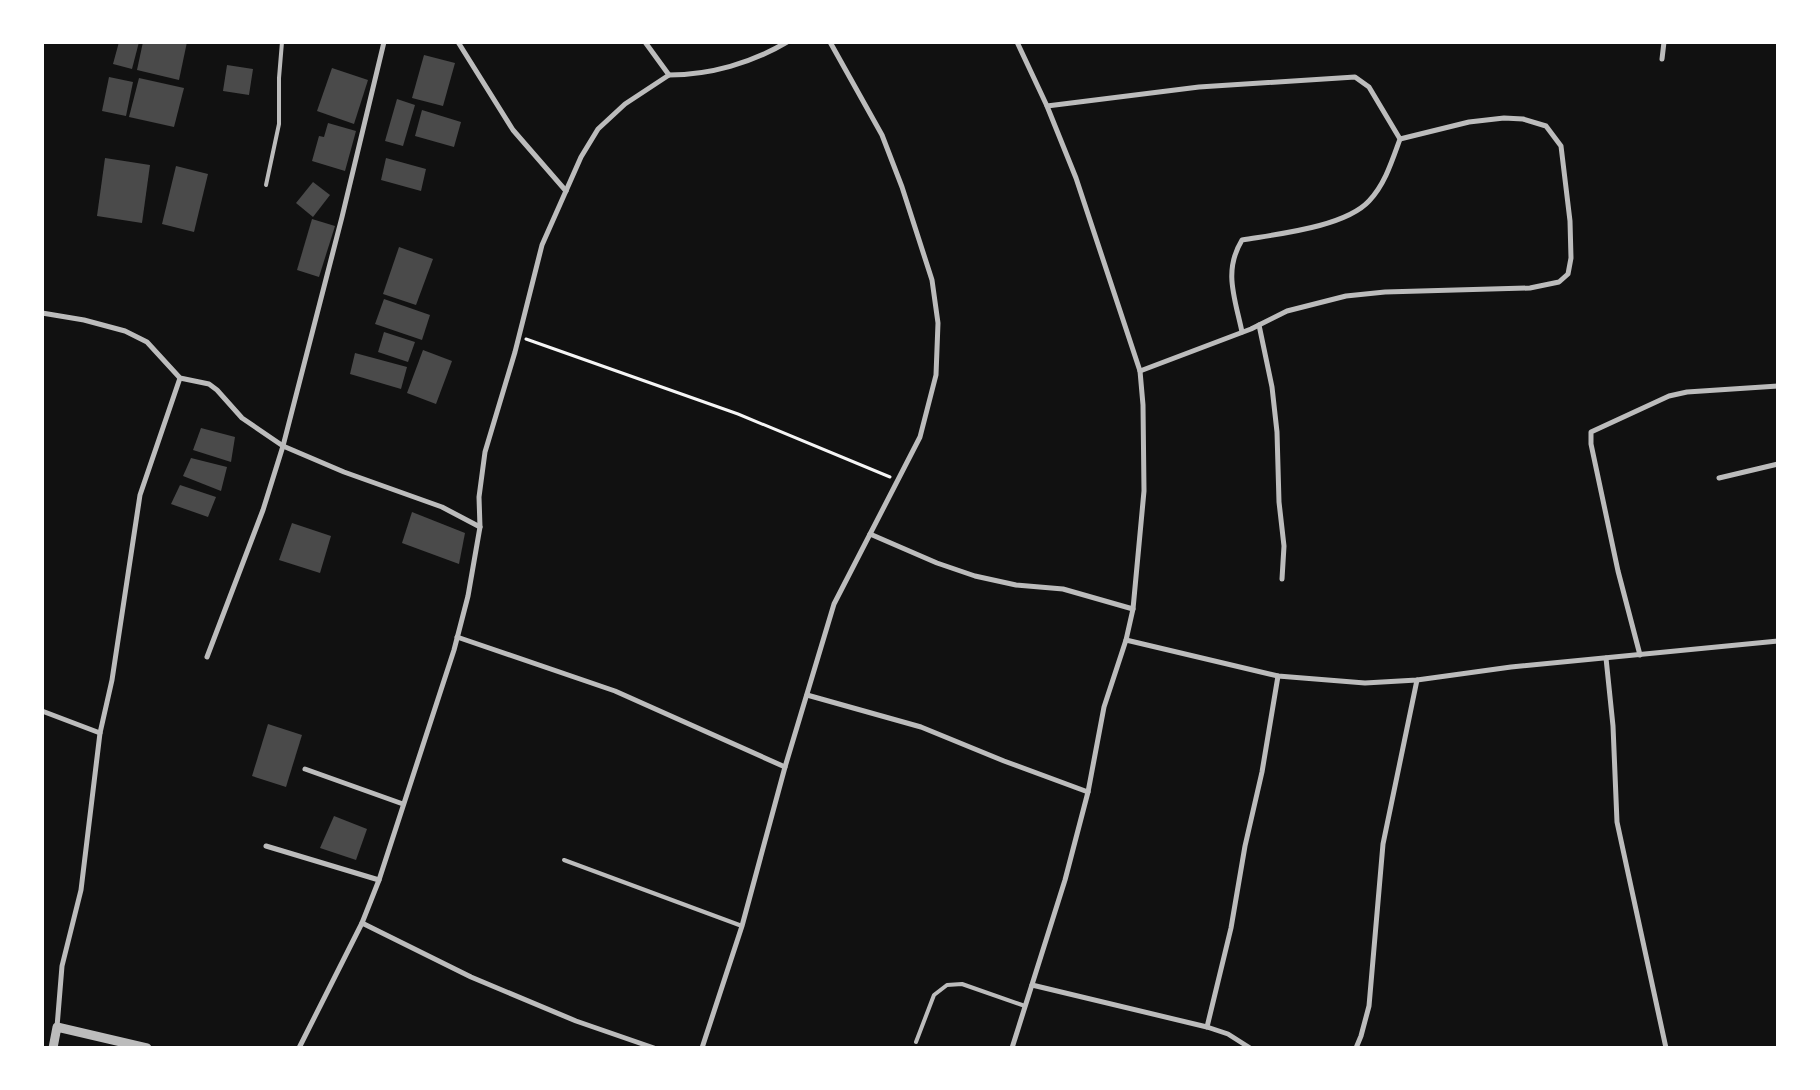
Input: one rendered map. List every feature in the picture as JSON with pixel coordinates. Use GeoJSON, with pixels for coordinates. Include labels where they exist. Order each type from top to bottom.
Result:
{"type":"FeatureCollection","features":[{"type":"Feature","properties":{"kind":"street"},"geometry":{"type":"LineString","coordinates":[[207,657],[263,510],[283,446],[342,217],[384,42]]}},
{"type":"Feature","properties":{"kind":"street"},"geometry":{"type":"LineString","coordinates":[[458,42],[513,130],[566,191]]}},
{"type":"Feature","properties":{"kind":"street"},"geometry":{"type":"LineString","coordinates":[[646,42],[669,75]]}},
{"type":"Feature","properties":{"kind":"street"},"geometry":{"type":"LineString","coordinates":[[299,1048],[362,922],[379,880],[457,637],[480,527],[479,497],[485,452],[519,336],[542,245],[581,157],[598,129],[625,104],[669,75],[695,75],[733,66],[788,42]]}},
{"type":"Feature","properties":{"kind":"street"},"geometry":{"type":"LineString","coordinates":[[702,1048],[742,926],[785,767],[834,604],[920,437],[936,375],[938,323],[932,280],[902,187],[882,135],[830,42]]}},
{"type":"Feature","properties":{"kind":"street"},"geometry":{"type":"LineString","coordinates":[[1012,1048],[1065,880],[1088,792],[1104,707],[1126,640],[1133,609],[1144,491],[1143,405],[1140,371],[1076,178],[1047,106],[1017,42]]}},
{"type":"Feature","properties":{"kind":"street"},"geometry":{"type":"LineString","coordinates":[[1662,59],[1664,42]]}},
{"type":"Feature","properties":{"kind":"street"},"geometry":{"type":"LineString","coordinates":[[1047,106],[1199,87],[1355,78],[1369,87],[1400,139]]}},
{"type":"Feature","properties":{"kind":"street"},"geometry":{"type":"LineString","coordinates":[[1140,371],[1242,332],[1287,311],[1346,296],[1385,292],[1530,288],[1559,282],[1568,274],[1571,258],[1570,222],[1560,146],[1546,126],[1523,119],[1504,118],[1469,122],[1400,139]]}},
{"type":"Feature","properties":{"kind":"street"},"geometry":{"type":"LineString","coordinates":[[1242,332],[1231,274],[1233,255],[1242,240],[1349,217],[1370,201],[1388,172],[1400,139]]}},
{"type":"Feature","properties":{"kind":"street"},"geometry":{"type":"LineString","coordinates":[[42,314],[84,320],[125,331],[147,342],[180,378],[209,384],[217,390],[242,418],[283,446],[344,472],[442,507],[480,527]]}},
{"type":"Feature","properties":{"kind":"street"},"geometry":{"type":"LineString","coordinates":[[1259,325],[1272,388],[1277,432],[1279,502],[1284,546],[1282,579]]}},
{"type":"Feature","properties":{"kind":"street"},"geometry":{"type":"LineString","coordinates":[[53,1048],[57,1027],[62,966],[81,890],[100,733],[112,680],[140,495],[180,378]]}},
{"type":"Feature","properties":{"kind":"street"},"geometry":{"type":"LineString","coordinates":[[1640,655],[1618,571],[1591,444],[1591,432],[1604,424],[1678,394],[1778,386]]}},
{"type":"Feature","properties":{"kind":"street"},"geometry":{"type":"LineString","coordinates":[[1719,478],[1778,464]]}},
{"type":"Feature","properties":{"kind":"street"},"geometry":{"type":"LineString","coordinates":[[870,534],[937,564],[975,576],[1016,585],[1063,590],[1133,609]]}},
{"type":"Feature","properties":{"kind":"street"},"geometry":{"type":"LineString","coordinates":[[457,637],[615,691],[785,767]]}},
{"type":"Feature","properties":{"kind":"street"},"geometry":{"type":"LineString","coordinates":[[1126,640],[1278,676],[1365,683],[1417,680],[1511,667],[1778,641]]}},
{"type":"Feature","properties":{"kind":"street"},"geometry":{"type":"LineString","coordinates":[[1606,658],[1614,726],[1617,822],[1666,1048]]}},
{"type":"Feature","properties":{"kind":"street"},"geometry":{"type":"LineString","coordinates":[[1206,1027],[1231,928],[1245,846],[1262,772],[1278,676]]}},
{"type":"Feature","properties":{"kind":"street"},"geometry":{"type":"LineString","coordinates":[[1356,1048],[1369,1006],[1383,844],[1417,680]]}},
{"type":"Feature","properties":{"kind":"street"},"geometry":{"type":"LineString","coordinates":[[807,696],[921,727],[1004,761],[1088,792]]}},
{"type":"Feature","properties":{"kind":"street"},"geometry":{"type":"LineString","coordinates":[[42,711],[100,733]]}},
{"type":"Feature","properties":{"kind":"street"},"geometry":{"type":"LineString","coordinates":[[305,769],[403,804]]}},
{"type":"Feature","properties":{"kind":"street"},"geometry":{"type":"LineString","coordinates":[[266,846],[379,880]]}},
{"type":"Feature","properties":{"kind":"street"},"geometry":{"type":"LineString","coordinates":[[362,922],[471,977],[576,1021],[654,1048]]}},
{"type":"Feature","properties":{"kind":"street"},"geometry":{"type":"LineString","coordinates":[[1032,986],[1206,1027],[1228,1034],[1244,1046],[1250,1048]]}},
{"type":"Feature","properties":{"kind":"street"},"geometry":{"type":"LineString","coordinates":[[57,1027],[147,1048]]}},
{"type":"Feature","properties":{"kind":"lane"},"geometry":{"type":"LineString","coordinates":[[266,185],[279,124],[279,78],[282,42]]}},
{"type":"Feature","properties":{"kind":"lane"},"geometry":{"type":"LineString","coordinates":[[564,860],[742,926]]}},
{"type":"Feature","properties":{"kind":"lane"},"geometry":{"type":"LineString","coordinates":[[916,1042],[934,995],[947,985],[962,984],[1025,1006]]}},
{"type":"Feature","properties":{"kind":"path"},"geometry":{"type":"LineString","coordinates":[[519,336],[738,414],[898,480]]}},
{"type":"Feature","properties":{"kind":"building"},"geometry":{"type":"Polygon","coordinates":[[[119,42],[139,42],[132,69],[113,64],[119,42]]]}},
{"type":"Feature","properties":{"kind":"building"},"geometry":{"type":"Polygon","coordinates":[[[143,42],[187,42],[179,80],[137,70],[143,42]]]}},
{"type":"Feature","properties":{"kind":"building"},"geometry":{"type":"Polygon","coordinates":[[[424,55],[455,63],[443,106],[412,98],[424,55]]]}},
{"type":"Feature","properties":{"kind":"building"},"geometry":{"type":"Polygon","coordinates":[[[227,65],[253,69],[249,95],[223,91],[227,65]]]}},
{"type":"Feature","properties":{"kind":"building"},"geometry":{"type":"Polygon","coordinates":[[[332,68],[368,80],[354,124],[317,111],[332,68]]]}},
{"type":"Feature","properties":{"kind":"building"},"geometry":{"type":"Polygon","coordinates":[[[109,77],[133,82],[126,116],[102,111],[109,77]]]}},
{"type":"Feature","properties":{"kind":"building"},"geometry":{"type":"Polygon","coordinates":[[[139,78],[184,88],[174,127],[129,117],[139,78]]]}},
{"type":"Feature","properties":{"kind":"building"},"geometry":{"type":"Polygon","coordinates":[[[397,99],[415,105],[403,146],[385,141],[397,99]]]}},
{"type":"Feature","properties":{"kind":"building"},"geometry":{"type":"Polygon","coordinates":[[[422,110],[461,122],[454,147],[415,136],[422,110]]]}},
{"type":"Feature","properties":{"kind":"building"},"geometry":{"type":"Polygon","coordinates":[[[328,123],[356,131],[345,171],[312,161],[319,136],[324,137],[328,123]]]}},
{"type":"Feature","properties":{"kind":"building"},"geometry":{"type":"Polygon","coordinates":[[[105,158],[150,165],[142,223],[97,216],[105,158]]]}},
{"type":"Feature","properties":{"kind":"building"},"geometry":{"type":"Polygon","coordinates":[[[386,158],[426,169],[421,191],[381,180],[386,158]]]}},
{"type":"Feature","properties":{"kind":"building"},"geometry":{"type":"Polygon","coordinates":[[[176,166],[208,174],[194,232],[162,224],[176,166]]]}},
{"type":"Feature","properties":{"kind":"building"},"geometry":{"type":"Polygon","coordinates":[[[313,182],[330,195],[313,217],[296,203],[313,182]]]}},
{"type":"Feature","properties":{"kind":"building"},"geometry":{"type":"Polygon","coordinates":[[[312,219],[335,226],[319,277],[297,270],[312,219]]]}},
{"type":"Feature","properties":{"kind":"building"},"geometry":{"type":"Polygon","coordinates":[[[399,247],[433,259],[416,305],[383,294],[399,247]]]}},
{"type":"Feature","properties":{"kind":"building"},"geometry":{"type":"Polygon","coordinates":[[[384,299],[430,315],[422,340],[375,324],[384,299]]]}},
{"type":"Feature","properties":{"kind":"building"},"geometry":{"type":"Polygon","coordinates":[[[384,332],[415,342],[408,362],[378,352],[384,332]]]}},
{"type":"Feature","properties":{"kind":"building"},"geometry":{"type":"Polygon","coordinates":[[[423,350],[452,361],[436,404],[407,393],[423,350]]]}},
{"type":"Feature","properties":{"kind":"building"},"geometry":{"type":"Polygon","coordinates":[[[355,353],[407,367],[401,389],[350,374],[355,353]]]}},
{"type":"Feature","properties":{"kind":"building"},"geometry":{"type":"Polygon","coordinates":[[[201,428],[235,437],[231,462],[193,450],[201,428]]]}},
{"type":"Feature","properties":{"kind":"building"},"geometry":{"type":"Polygon","coordinates":[[[191,458],[227,467],[221,491],[183,476],[191,458]]]}},
{"type":"Feature","properties":{"kind":"building"},"geometry":{"type":"Polygon","coordinates":[[[180,485],[216,497],[208,517],[171,504],[180,485]]]}},
{"type":"Feature","properties":{"kind":"building"},"geometry":{"type":"Polygon","coordinates":[[[412,512],[465,533],[459,564],[402,543],[412,512]]]}},
{"type":"Feature","properties":{"kind":"building"},"geometry":{"type":"Polygon","coordinates":[[[292,523],[331,536],[320,573],[279,560],[292,523]]]}},
{"type":"Feature","properties":{"kind":"building"},"geometry":{"type":"Polygon","coordinates":[[[268,724],[302,735],[286,787],[252,776],[268,724]]]}},
{"type":"Feature","properties":{"kind":"building"},"geometry":{"type":"Polygon","coordinates":[[[334,816],[367,829],[356,860],[320,848],[334,816]]]}}]}
